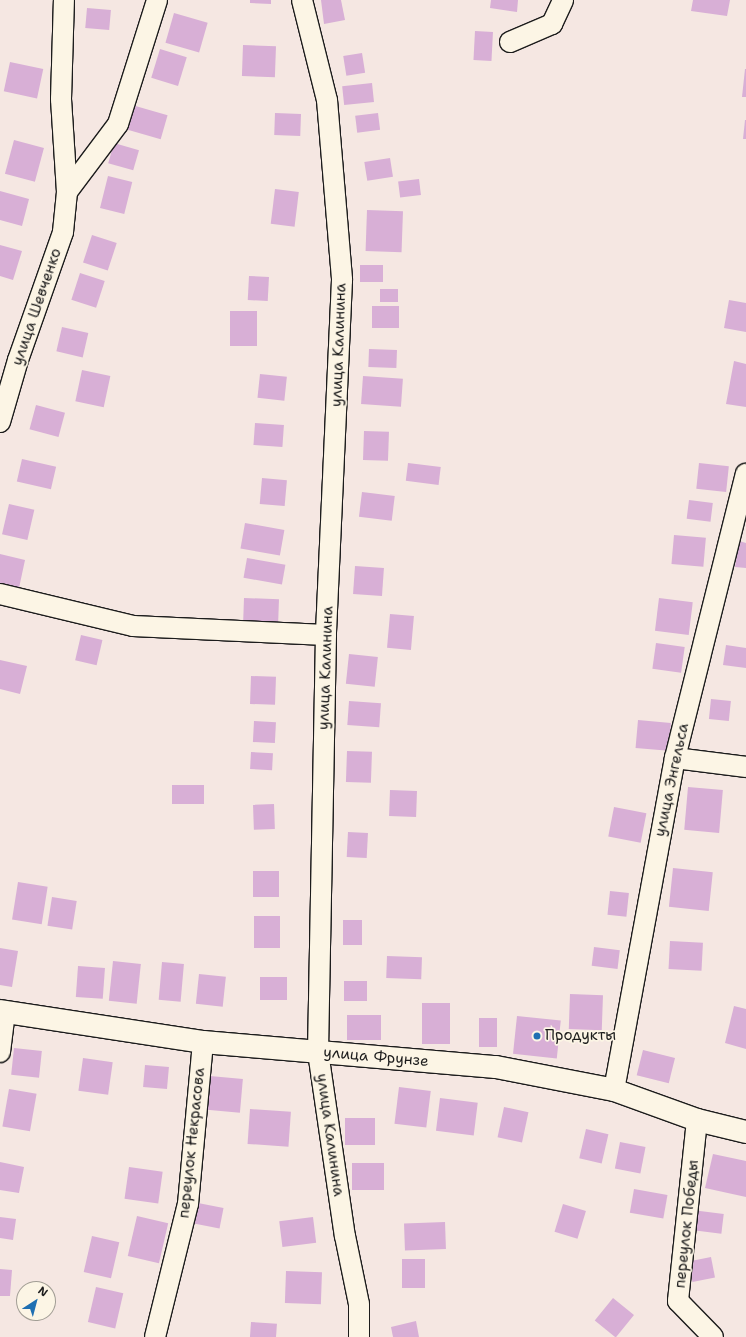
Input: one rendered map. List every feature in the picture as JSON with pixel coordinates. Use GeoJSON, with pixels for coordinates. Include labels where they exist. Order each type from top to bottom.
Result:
{"type":"FeatureCollection","features":[{"type":"Feature","properties":{"kind":"street","name":"улица Шевченко"},"geometry":{"type":"LineString","coordinates":[[0,422],[18,360],[63,232],[67,192],[61,99],[64,0]]}},
{"type":"Feature","properties":{"kind":"street"},"geometry":{"type":"LineString","coordinates":[[67,192],[118,124],[157,0]]}},
{"type":"Feature","properties":{"kind":"street","name":"улица Калинина"},"geometry":{"type":"LineString","coordinates":[[302,0],[327,100],[342,280],[326,635],[318,1052],[345,1236],[359,1304],[359,1337]]}},
{"type":"Feature","properties":{"kind":"street"},"geometry":{"type":"LineString","coordinates":[[510,42],[552,24],[563,0]]}},
{"type":"Feature","properties":{"kind":"street","name":"улица Энгельса"},"geometry":{"type":"LineString","coordinates":[[614,1090],[675,758],[746,474]]}},
{"type":"Feature","properties":{"kind":"street"},"geometry":{"type":"LineString","coordinates":[[0,594],[133,626],[326,635]]}},
{"type":"Feature","properties":{"kind":"street"},"geometry":{"type":"LineString","coordinates":[[675,758],[746,767]]}},
{"type":"Feature","properties":{"kind":"street"},"geometry":{"type":"LineString","coordinates":[[0,1052],[2,1011]]}},
{"type":"Feature","properties":{"kind":"street","name":"улица Фрунзе"},"geometry":{"type":"LineString","coordinates":[[2,1011],[202,1042],[496,1067],[614,1090],[698,1120],[746,1132]]}},
{"type":"Feature","properties":{"kind":"street","name":"переулок Некрасова"},"geometry":{"type":"LineString","coordinates":[[155,1337],[188,1204],[202,1042]]}},
{"type":"Feature","properties":{"kind":"street","name":"переулок Победы"},"geometry":{"type":"LineString","coordinates":[[698,1120],[678,1301],[713,1337]]}},
{"type":"Feature","properties":{"kind":"building"},"geometry":{"type":"Polygon","coordinates":[[[250,0],[271,0],[271,4],[250,3],[250,0]]]}},
{"type":"Feature","properties":{"kind":"building"},"geometry":{"type":"Polygon","coordinates":[[[321,0],[341,0],[345,20],[324,24],[321,0]]]}},
{"type":"Feature","properties":{"kind":"building"},"geometry":{"type":"Polygon","coordinates":[[[491,0],[518,0],[517,12],[490,8],[491,0]]]}},
{"type":"Feature","properties":{"kind":"building"},"geometry":{"type":"Polygon","coordinates":[[[693,0],[730,0],[727,16],[691,11],[693,0]]]}},
{"type":"Feature","properties":{"kind":"building"},"geometry":{"type":"Polygon","coordinates":[[[87,8],[111,10],[109,30],[85,28],[87,8]]]}},
{"type":"Feature","properties":{"kind":"building"},"geometry":{"type":"Polygon","coordinates":[[[174,13],[208,23],[199,52],[165,43],[174,13]]]}},
{"type":"Feature","properties":{"kind":"building"},"geometry":{"type":"Polygon","coordinates":[[[475,31],[493,32],[491,61],[473,60],[475,31]]]}},
{"type":"Feature","properties":{"kind":"building"},"geometry":{"type":"Polygon","coordinates":[[[243,45],[276,46],[275,77],[242,76],[243,45]]]}},
{"type":"Feature","properties":{"kind":"building"},"geometry":{"type":"Polygon","coordinates":[[[160,49],[187,57],[178,86],[151,78],[160,49]]]}},
{"type":"Feature","properties":{"kind":"building"},"geometry":{"type":"Polygon","coordinates":[[[362,53],[365,73],[346,76],[343,56],[362,53]]]}},
{"type":"Feature","properties":{"kind":"building"},"geometry":{"type":"Polygon","coordinates":[[[10,62],[43,69],[37,98],[4,91],[10,62]]]}},
{"type":"Feature","properties":{"kind":"building"},"geometry":{"type":"Polygon","coordinates":[[[745,69],[746,97],[742,97],[745,69]]]}},
{"type":"Feature","properties":{"kind":"building"},"geometry":{"type":"Polygon","coordinates":[[[372,83],[374,102],[344,105],[342,86],[372,83]]]}},
{"type":"Feature","properties":{"kind":"building"},"geometry":{"type":"Polygon","coordinates":[[[132,105],[168,115],[161,139],[125,129],[132,105]]]}},
{"type":"Feature","properties":{"kind":"building"},"geometry":{"type":"Polygon","coordinates":[[[275,113],[301,114],[300,136],[274,135],[275,113]]]}},
{"type":"Feature","properties":{"kind":"building"},"geometry":{"type":"Polygon","coordinates":[[[378,113],[380,130],[357,133],[355,116],[378,113]]]}},
{"type":"Feature","properties":{"kind":"building"},"geometry":{"type":"Polygon","coordinates":[[[745,120],[746,139],[743,139],[745,120]]]}},
{"type":"Feature","properties":{"kind":"building"},"geometry":{"type":"Polygon","coordinates":[[[14,140],[44,148],[35,182],[5,174],[14,140]]]}},
{"type":"Feature","properties":{"kind":"building"},"geometry":{"type":"Polygon","coordinates":[[[114,143],[139,150],[133,170],[108,163],[114,143]]]}},
{"type":"Feature","properties":{"kind":"building"},"geometry":{"type":"Polygon","coordinates":[[[390,158],[393,177],[367,181],[364,162],[390,158]]]}},
{"type":"Feature","properties":{"kind":"building"},"geometry":{"type":"Polygon","coordinates":[[[108,176],[132,182],[124,214],[100,208],[108,176]]]}},
{"type":"Feature","properties":{"kind":"building"},"geometry":{"type":"Polygon","coordinates":[[[419,179],[421,195],[400,197],[398,182],[419,179]]]}},
{"type":"Feature","properties":{"kind":"building"},"geometry":{"type":"Polygon","coordinates":[[[275,189],[299,192],[295,227],[271,224],[275,189]]]}},
{"type":"Feature","properties":{"kind":"building"},"geometry":{"type":"Polygon","coordinates":[[[0,191],[29,199],[22,226],[0,220],[0,191]]]}},
{"type":"Feature","properties":{"kind":"building"},"geometry":{"type":"Polygon","coordinates":[[[367,210],[403,211],[402,252],[366,251],[367,210]]]}},
{"type":"Feature","properties":{"kind":"building"},"geometry":{"type":"Polygon","coordinates":[[[92,235],[117,243],[108,271],[83,263],[92,235]]]}},
{"type":"Feature","properties":{"kind":"building"},"geometry":{"type":"Polygon","coordinates":[[[0,245],[22,251],[13,280],[0,276],[0,245]]]}},
{"type":"Feature","properties":{"kind":"building"},"geometry":{"type":"Polygon","coordinates":[[[360,265],[383,265],[383,282],[360,282],[360,265]]]}},
{"type":"Feature","properties":{"kind":"building"},"geometry":{"type":"Polygon","coordinates":[[[80,273],[105,281],[96,308],[71,300],[80,273]]]}},
{"type":"Feature","properties":{"kind":"building"},"geometry":{"type":"Polygon","coordinates":[[[249,276],[269,277],[268,301],[248,300],[249,276]]]}},
{"type":"Feature","properties":{"kind":"building"},"geometry":{"type":"Polygon","coordinates":[[[380,289],[398,289],[398,302],[380,302],[380,289]]]}},
{"type":"Feature","properties":{"kind":"building"},"geometry":{"type":"Polygon","coordinates":[[[729,300],[746,303],[746,332],[724,328],[729,300]]]}},
{"type":"Feature","properties":{"kind":"building"},"geometry":{"type":"Polygon","coordinates":[[[372,306],[399,306],[399,328],[372,328],[372,306]]]}},
{"type":"Feature","properties":{"kind":"building"},"geometry":{"type":"Polygon","coordinates":[[[230,311],[257,311],[257,346],[230,346],[230,311]]]}},
{"type":"Feature","properties":{"kind":"building"},"geometry":{"type":"Polygon","coordinates":[[[62,327],[88,333],[83,357],[56,351],[62,327]]]}},
{"type":"Feature","properties":{"kind":"building"},"geometry":{"type":"Polygon","coordinates":[[[369,349],[397,350],[396,368],[368,367],[369,349]]]}},
{"type":"Feature","properties":{"kind":"building"},"geometry":{"type":"Polygon","coordinates":[[[734,361],[746,364],[746,407],[726,404],[734,361]]]}},
{"type":"Feature","properties":{"kind":"building"},"geometry":{"type":"Polygon","coordinates":[[[82,370],[110,376],[104,407],[75,401],[82,370]]]}},
{"type":"Feature","properties":{"kind":"building"},"geometry":{"type":"Polygon","coordinates":[[[260,374],[287,377],[284,401],[257,398],[260,374]]]}},
{"type":"Feature","properties":{"kind":"building"},"geometry":{"type":"Polygon","coordinates":[[[363,376],[403,379],[401,407],[361,404],[363,376]]]}},
{"type":"Feature","properties":{"kind":"building"},"geometry":{"type":"Polygon","coordinates":[[[36,405],[65,413],[59,437],[30,429],[36,405]]]}},
{"type":"Feature","properties":{"kind":"building"},"geometry":{"type":"Polygon","coordinates":[[[255,423],[284,425],[282,447],[253,445],[255,423]]]}},
{"type":"Feature","properties":{"kind":"building"},"geometry":{"type":"Polygon","coordinates":[[[364,431],[389,432],[388,461],[363,460],[364,431]]]}},
{"type":"Feature","properties":{"kind":"building"},"geometry":{"type":"Polygon","coordinates":[[[22,459],[56,467],[51,489],[17,481],[22,459]]]}},
{"type":"Feature","properties":{"kind":"building"},"geometry":{"type":"Polygon","coordinates":[[[408,463],[441,467],[439,485],[406,481],[408,463]]]}},
{"type":"Feature","properties":{"kind":"building"},"geometry":{"type":"Polygon","coordinates":[[[699,463],[729,466],[726,492],[696,489],[699,463]]]}},
{"type":"Feature","properties":{"kind":"building"},"geometry":{"type":"Polygon","coordinates":[[[262,478],[287,480],[285,506],[260,504],[262,478]]]}},
{"type":"Feature","properties":{"kind":"building"},"geometry":{"type":"Polygon","coordinates":[[[362,492],[395,496],[392,521],[359,517],[362,492]]]}},
{"type":"Feature","properties":{"kind":"building"},"geometry":{"type":"Polygon","coordinates":[[[689,500],[713,503],[711,522],[687,519],[689,500]]]}},
{"type":"Feature","properties":{"kind":"building"},"geometry":{"type":"Polygon","coordinates":[[[9,504],[34,510],[27,540],[2,534],[9,504]]]}},
{"type":"Feature","properties":{"kind":"building"},"geometry":{"type":"Polygon","coordinates":[[[245,523],[284,530],[280,556],[240,549],[245,523]]]}},
{"type":"Feature","properties":{"kind":"building"},"geometry":{"type":"Polygon","coordinates":[[[674,535],[706,538],[703,567],[671,564],[674,535]]]}},
{"type":"Feature","properties":{"kind":"building"},"geometry":{"type":"Polygon","coordinates":[[[739,541],[746,543],[746,568],[735,567],[739,541]]]}},
{"type":"Feature","properties":{"kind":"building"},"geometry":{"type":"Polygon","coordinates":[[[0,554],[25,560],[19,588],[0,584],[0,554]]]}},
{"type":"Feature","properties":{"kind":"building"},"geometry":{"type":"Polygon","coordinates":[[[247,558],[285,565],[282,584],[244,578],[247,558]]]}},
{"type":"Feature","properties":{"kind":"building"},"geometry":{"type":"Polygon","coordinates":[[[355,566],[384,568],[382,596],[353,594],[355,566]]]}},
{"type":"Feature","properties":{"kind":"building"},"geometry":{"type":"Polygon","coordinates":[[[244,598],[279,599],[278,626],[243,625],[244,598]]]}},
{"type":"Feature","properties":{"kind":"building"},"geometry":{"type":"Polygon","coordinates":[[[659,598],[693,602],[689,635],[655,631],[659,598]]]}},
{"type":"Feature","properties":{"kind":"building"},"geometry":{"type":"Polygon","coordinates":[[[390,614],[414,616],[411,650],[387,648],[390,614]]]}},
{"type":"Feature","properties":{"kind":"building"},"geometry":{"type":"Polygon","coordinates":[[[81,635],[102,640],[97,665],[75,660],[81,635]]]}},
{"type":"Feature","properties":{"kind":"building"},"geometry":{"type":"Polygon","coordinates":[[[656,643],[685,647],[681,673],[652,669],[656,643]]]}},
{"type":"Feature","properties":{"kind":"building"},"geometry":{"type":"Polygon","coordinates":[[[726,645],[746,648],[746,668],[723,665],[726,645]]]}},
{"type":"Feature","properties":{"kind":"building"},"geometry":{"type":"Polygon","coordinates":[[[349,654],[378,657],[375,687],[346,684],[349,654]]]}},
{"type":"Feature","properties":{"kind":"building"},"geometry":{"type":"Polygon","coordinates":[[[0,660],[27,666],[20,694],[0,689],[0,660]]]}},
{"type":"Feature","properties":{"kind":"building"},"geometry":{"type":"Polygon","coordinates":[[[251,676],[276,677],[275,705],[250,704],[251,676]]]}},
{"type":"Feature","properties":{"kind":"building"},"geometry":{"type":"Polygon","coordinates":[[[711,699],[731,701],[729,721],[709,719],[711,699]]]}},
{"type":"Feature","properties":{"kind":"building"},"geometry":{"type":"Polygon","coordinates":[[[349,701],[381,703],[379,727],[347,725],[349,701]]]}},
{"type":"Feature","properties":{"kind":"building"},"geometry":{"type":"Polygon","coordinates":[[[638,720],[671,723],[668,751],[636,748],[638,720]]]}},
{"type":"Feature","properties":{"kind":"building"},"geometry":{"type":"Polygon","coordinates":[[[254,721],[276,722],[275,743],[253,742],[254,721]]]}},
{"type":"Feature","properties":{"kind":"building"},"geometry":{"type":"Polygon","coordinates":[[[347,751],[372,752],[371,783],[346,782],[347,751]]]}},
{"type":"Feature","properties":{"kind":"building"},"geometry":{"type":"Polygon","coordinates":[[[251,752],[273,753],[272,770],[250,769],[251,752]]]}},
{"type":"Feature","properties":{"kind":"building"},"geometry":{"type":"Polygon","coordinates":[[[172,785],[204,785],[204,804],[172,804],[172,785]]]}},
{"type":"Feature","properties":{"kind":"building"},"geometry":{"type":"Polygon","coordinates":[[[688,787],[723,790],[719,833],[684,830],[688,787]]]}},
{"type":"Feature","properties":{"kind":"building"},"geometry":{"type":"Polygon","coordinates":[[[390,790],[417,791],[416,817],[389,816],[390,790]]]}},
{"type":"Feature","properties":{"kind":"building"},"geometry":{"type":"Polygon","coordinates":[[[274,804],[275,829],[254,830],[253,805],[274,804]]]}},
{"type":"Feature","properties":{"kind":"building"},"geometry":{"type":"Polygon","coordinates":[[[614,807],[646,813],[641,843],[608,836],[614,807]]]}},
{"type":"Feature","properties":{"kind":"building"},"geometry":{"type":"Polygon","coordinates":[[[348,832],[368,833],[367,858],[347,857],[348,832]]]}},
{"type":"Feature","properties":{"kind":"building"},"geometry":{"type":"Polygon","coordinates":[[[673,868],[713,872],[709,911],[669,907],[673,868]]]}},
{"type":"Feature","properties":{"kind":"building"},"geometry":{"type":"Polygon","coordinates":[[[253,871],[279,871],[279,897],[253,897],[253,871]]]}},
{"type":"Feature","properties":{"kind":"building"},"geometry":{"type":"Polygon","coordinates":[[[18,882],[48,887],[42,924],[12,920],[18,882]]]}},
{"type":"Feature","properties":{"kind":"building"},"geometry":{"type":"Polygon","coordinates":[[[610,891],[629,893],[626,917],[607,915],[610,891]]]}},
{"type":"Feature","properties":{"kind":"building"},"geometry":{"type":"Polygon","coordinates":[[[52,897],[77,901],[72,930],[47,926],[52,897]]]}},
{"type":"Feature","properties":{"kind":"building"},"geometry":{"type":"Polygon","coordinates":[[[254,916],[280,916],[280,948],[254,948],[254,916]]]}},
{"type":"Feature","properties":{"kind":"building"},"geometry":{"type":"Polygon","coordinates":[[[343,920],[362,920],[362,945],[343,945],[343,920]]]}},
{"type":"Feature","properties":{"kind":"building"},"geometry":{"type":"Polygon","coordinates":[[[670,941],[703,943],[701,971],[669,969],[670,941]]]}},
{"type":"Feature","properties":{"kind":"building"},"geometry":{"type":"Polygon","coordinates":[[[594,947],[620,950],[617,969],[592,966],[594,947]]]}},
{"type":"Feature","properties":{"kind":"building"},"geometry":{"type":"Polygon","coordinates":[[[0,948],[18,951],[12,987],[0,985],[0,948]]]}},
{"type":"Feature","properties":{"kind":"building"},"geometry":{"type":"Polygon","coordinates":[[[387,956],[422,957],[421,979],[386,978],[387,956]]]}},
{"type":"Feature","properties":{"kind":"building"},"geometry":{"type":"Polygon","coordinates":[[[113,961],[141,964],[137,1004],[109,1001],[113,961]]]}},
{"type":"Feature","properties":{"kind":"building"},"geometry":{"type":"Polygon","coordinates":[[[162,962],[184,964],[181,1002],[159,1000],[162,962]]]}},
{"type":"Feature","properties":{"kind":"building"},"geometry":{"type":"Polygon","coordinates":[[[78,966],[105,968],[103,999],[76,997],[78,966]]]}},
{"type":"Feature","properties":{"kind":"building"},"geometry":{"type":"Polygon","coordinates":[[[199,974],[226,977],[223,1007],[196,1004],[199,974]]]}},
{"type":"Feature","properties":{"kind":"building"},"geometry":{"type":"Polygon","coordinates":[[[260,977],[287,977],[287,1000],[260,1000],[260,977]]]}},
{"type":"Feature","properties":{"kind":"building"},"geometry":{"type":"Polygon","coordinates":[[[344,981],[367,981],[367,1001],[344,1001],[344,981]]]}},
{"type":"Feature","properties":{"kind":"building"},"geometry":{"type":"Polygon","coordinates":[[[570,994],[603,995],[602,1030],[569,1029],[570,994]]]}},
{"type":"Feature","properties":{"kind":"building"},"geometry":{"type":"Polygon","coordinates":[[[422,1003],[450,1003],[450,1044],[422,1044],[422,1003]]]}},
{"type":"Feature","properties":{"kind":"building"},"geometry":{"type":"Polygon","coordinates":[[[734,1006],[746,1009],[746,1049],[725,1043],[734,1006]]]}},
{"type":"Feature","properties":{"kind":"building"},"geometry":{"type":"Polygon","coordinates":[[[347,1015],[381,1015],[381,1040],[347,1040],[347,1015]]]}},
{"type":"Feature","properties":{"kind":"building"},"geometry":{"type":"Polygon","coordinates":[[[517,1016],[561,1021],[557,1058],[513,1054],[517,1016]]]}},
{"type":"Feature","properties":{"kind":"building"},"geometry":{"type":"Polygon","coordinates":[[[479,1018],[497,1018],[497,1047],[479,1047],[479,1018]]]}},
{"type":"Feature","properties":{"kind":"building"},"geometry":{"type":"Polygon","coordinates":[[[14,1048],[42,1051],[39,1078],[11,1075],[14,1048]]]}},
{"type":"Feature","properties":{"kind":"building"},"geometry":{"type":"Polygon","coordinates":[[[643,1050],[675,1058],[669,1083],[637,1075],[643,1050]]]}},
{"type":"Feature","properties":{"kind":"building"},"geometry":{"type":"Polygon","coordinates":[[[83,1058],[113,1062],[108,1095],[78,1091],[83,1058]]]}},
{"type":"Feature","properties":{"kind":"building"},"geometry":{"type":"Polygon","coordinates":[[[145,1065],[169,1067],[167,1089],[143,1087],[145,1065]]]}},
{"type":"Feature","properties":{"kind":"building"},"geometry":{"type":"Polygon","coordinates":[[[210,1076],[243,1079],[240,1113],[207,1110],[210,1076]]]}},
{"type":"Feature","properties":{"kind":"building"},"geometry":{"type":"Polygon","coordinates":[[[399,1087],[431,1091],[426,1128],[394,1124],[399,1087]]]}},
{"type":"Feature","properties":{"kind":"building"},"geometry":{"type":"Polygon","coordinates":[[[9,1089],[37,1094],[30,1131],[2,1126],[9,1089]]]}},
{"type":"Feature","properties":{"kind":"building"},"geometry":{"type":"Polygon","coordinates":[[[440,1098],[478,1103],[474,1135],[436,1131],[440,1098]]]}},
{"type":"Feature","properties":{"kind":"building"},"geometry":{"type":"Polygon","coordinates":[[[504,1107],[528,1112],[522,1143],[498,1137],[504,1107]]]}},
{"type":"Feature","properties":{"kind":"building"},"geometry":{"type":"Polygon","coordinates":[[[250,1109],[291,1112],[288,1147],[248,1144],[250,1109]]]}},
{"type":"Feature","properties":{"kind":"building"},"geometry":{"type":"Polygon","coordinates":[[[345,1118],[375,1118],[375,1145],[345,1145],[345,1118]]]}},
{"type":"Feature","properties":{"kind":"building"},"geometry":{"type":"Polygon","coordinates":[[[586,1129],[608,1134],[602,1163],[579,1158],[586,1129]]]}},
{"type":"Feature","properties":{"kind":"building"},"geometry":{"type":"Polygon","coordinates":[[[620,1142],[646,1147],[640,1173],[615,1169],[620,1142]]]}},
{"type":"Feature","properties":{"kind":"building"},"geometry":{"type":"Polygon","coordinates":[[[713,1154],[746,1161],[746,1197],[705,1188],[713,1154]]]}},
{"type":"Feature","properties":{"kind":"building"},"geometry":{"type":"Polygon","coordinates":[[[0,1162],[24,1167],[19,1193],[0,1190],[0,1162]]]}},
{"type":"Feature","properties":{"kind":"building"},"geometry":{"type":"Polygon","coordinates":[[[352,1163],[384,1163],[384,1190],[352,1190],[352,1163]]]}},
{"type":"Feature","properties":{"kind":"building"},"geometry":{"type":"Polygon","coordinates":[[[129,1167],[163,1172],[158,1203],[125,1199],[129,1167]]]}},
{"type":"Feature","properties":{"kind":"building"},"geometry":{"type":"Polygon","coordinates":[[[634,1189],[667,1195],[663,1219],[630,1213],[634,1189]]]}},
{"type":"Feature","properties":{"kind":"building"},"geometry":{"type":"Polygon","coordinates":[[[198,1203],[224,1208],[220,1229],[194,1224],[198,1203]]]}},
{"type":"Feature","properties":{"kind":"building"},"geometry":{"type":"Polygon","coordinates":[[[563,1204],[586,1211],[577,1239],[555,1232],[563,1204]]]}},
{"type":"Feature","properties":{"kind":"building"},"geometry":{"type":"Polygon","coordinates":[[[692,1210],[724,1214],[721,1234],[690,1230],[692,1210]]]}},
{"type":"Feature","properties":{"kind":"building"},"geometry":{"type":"Polygon","coordinates":[[[137,1216],[168,1223],[159,1263],[128,1256],[137,1216]]]}},
{"type":"Feature","properties":{"kind":"building"},"geometry":{"type":"Polygon","coordinates":[[[0,1217],[16,1219],[13,1240],[0,1238],[0,1217]]]}},
{"type":"Feature","properties":{"kind":"building"},"geometry":{"type":"Polygon","coordinates":[[[313,1217],[316,1243],[282,1247],[279,1221],[313,1217]]]}},
{"type":"Feature","properties":{"kind":"building"},"geometry":{"type":"Polygon","coordinates":[[[445,1222],[446,1249],[405,1250],[404,1223],[445,1222]]]}},
{"type":"Feature","properties":{"kind":"building"},"geometry":{"type":"Polygon","coordinates":[[[92,1236],[119,1242],[111,1278],[84,1272],[92,1236]]]}},
{"type":"Feature","properties":{"kind":"building"},"geometry":{"type":"Polygon","coordinates":[[[711,1257],[715,1278],[692,1282],[688,1261],[711,1257]]]}},
{"type":"Feature","properties":{"kind":"building"},"geometry":{"type":"Polygon","coordinates":[[[402,1259],[425,1259],[425,1288],[402,1288],[402,1259]]]}},
{"type":"Feature","properties":{"kind":"building"},"geometry":{"type":"Polygon","coordinates":[[[0,1269],[12,1270],[10,1296],[0,1296],[0,1269]]]}},
{"type":"Feature","properties":{"kind":"building"},"geometry":{"type":"Polygon","coordinates":[[[286,1271],[322,1272],[321,1304],[285,1303],[286,1271]]]}},
{"type":"Feature","properties":{"kind":"building"},"geometry":{"type":"Polygon","coordinates":[[[96,1287],[123,1293],[115,1328],[88,1322],[96,1287]]]}},
{"type":"Feature","properties":{"kind":"building"},"geometry":{"type":"Polygon","coordinates":[[[613,1298],[634,1315],[616,1337],[595,1321],[613,1298]]]}},
{"type":"Feature","properties":{"kind":"building"},"geometry":{"type":"Polygon","coordinates":[[[416,1321],[419,1337],[393,1337],[391,1327],[416,1321]]]}},
{"type":"Feature","properties":{"kind":"building"},"geometry":{"type":"Polygon","coordinates":[[[251,1322],[277,1324],[276,1337],[250,1337],[251,1322]]]}},
{"type":"Feature","properties":{"kind":"place","name":"Продукты"},"geometry":{"type":"Point","coordinates":[537,1036]}}]}
